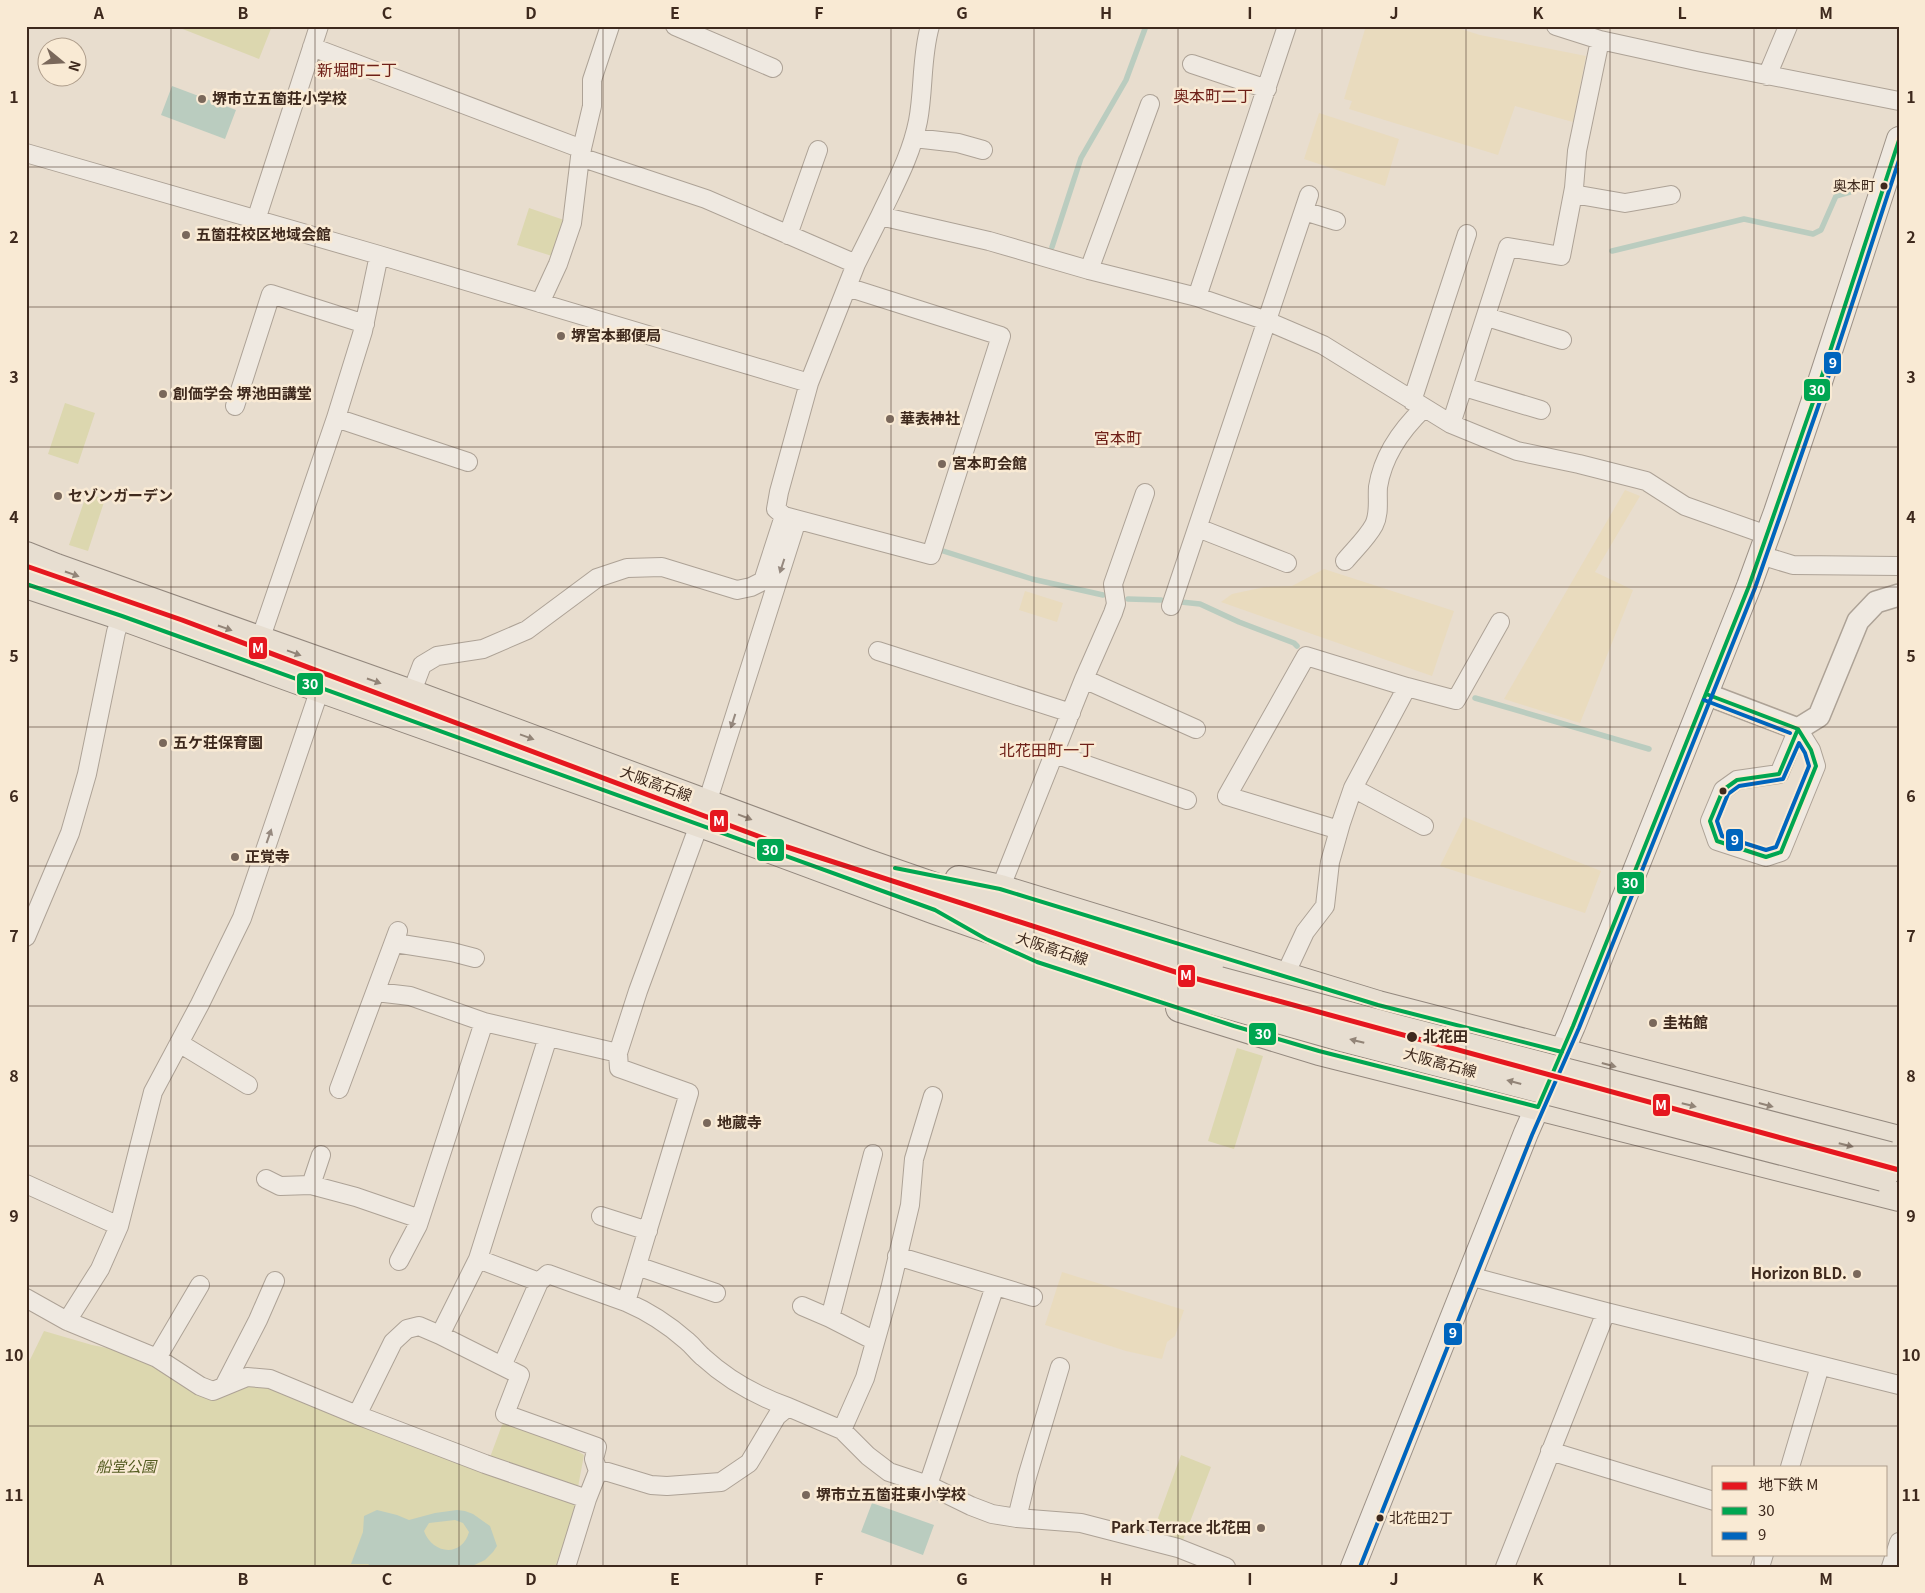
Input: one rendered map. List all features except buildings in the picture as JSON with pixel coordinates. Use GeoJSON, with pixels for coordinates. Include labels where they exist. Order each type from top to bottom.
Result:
{"type":"FeatureCollection","features":[{"type":"Feature","properties":{"kind":"main road"},"geometry":{"type":"LineString","coordinates":[[1353,1567],[1469,1276],[1562,1052],[1706,694],[1764,545],[1899,139]]}},
{"type":"Feature","properties":{"kind":"main road","name":"大阪高石線"},"geometry":{"type":"LineString","coordinates":[[26,556],[260,640],[324,677],[411,694],[935,910],[1024,940],[1215,991]]}},
{"type":"Feature","properties":{"kind":"main road","name":"大阪高石線"},"geometry":{"type":"LineString","coordinates":[[26,584],[122,616],[324,677],[703,813],[866,862],[1027,919],[1215,991],[1345,1038],[1894,1168]]}},
{"type":"Feature","properties":{"kind":"main road"},"geometry":{"type":"LineString","coordinates":[[866,862],[1000,888],[1378,1005],[1562,1052],[1894,1168]]}},
{"type":"Feature","properties":{"kind":"main road"},"geometry":{"type":"LineString","coordinates":[[935,910],[986,939],[1037,962],[1311,1049],[1538,1107],[1894,1168]]}},
{"type":"Feature","properties":{"kind":"street"},"geometry":{"type":"LineString","coordinates":[[256,220],[319,26]]}},
{"type":"Feature","properties":{"kind":"street"},"geometry":{"type":"LineString","coordinates":[[540,302],[558,264],[572,223],[581,153],[592,106],[592,80],[610,26]]}},
{"type":"Feature","properties":{"kind":"street"},"geometry":{"type":"LineString","coordinates":[[675,26],[773,68]]}},
{"type":"Feature","properties":{"kind":"street"},"geometry":{"type":"LineString","coordinates":[[847,286],[1001,336],[931,556],[790,518],[776,509],[809,383],[847,286],[856,264],[911,151],[918,119],[925,48],[930,26]]}},
{"type":"Feature","properties":{"kind":"street"},"geometry":{"type":"LineString","coordinates":[[1197,297],[1287,26]]}},
{"type":"Feature","properties":{"kind":"street"},"geometry":{"type":"LineString","coordinates":[[1556,26],[1600,40],[1767,76],[1899,101]]}},
{"type":"Feature","properties":{"kind":"street"},"geometry":{"type":"LineString","coordinates":[[1767,76],[1788,26]]}},
{"type":"Feature","properties":{"kind":"street"},"geometry":{"type":"LineString","coordinates":[[1451,424],[1508,247],[1561,256],[1573,194],[1577,151],[1600,40]]}},
{"type":"Feature","properties":{"kind":"street"},"geometry":{"type":"LineString","coordinates":[[312,47],[581,153],[706,199],[856,264]]}},
{"type":"Feature","properties":{"kind":"street"},"geometry":{"type":"LineString","coordinates":[[1192,64],[1267,89]]}},
{"type":"Feature","properties":{"kind":"street"},"geometry":{"type":"LineString","coordinates":[[1090,270],[1150,104]]}},
{"type":"Feature","properties":{"kind":"street"},"geometry":{"type":"LineString","coordinates":[[914,138],[958,143],[983,150]]}},
{"type":"Feature","properties":{"kind":"street"},"geometry":{"type":"LineString","coordinates":[[788,234],[818,150]]}},
{"type":"Feature","properties":{"kind":"street"},"geometry":{"type":"LineString","coordinates":[[26,153],[380,255],[809,383]]}},
{"type":"Feature","properties":{"kind":"street"},"geometry":{"type":"LineString","coordinates":[[1573,194],[1625,203],[1671,195]]}},
{"type":"Feature","properties":{"kind":"street"},"geometry":{"type":"LineString","coordinates":[[1171,606],[1306,203],[1336,221]]}},
{"type":"Feature","properties":{"kind":"street"},"geometry":{"type":"LineString","coordinates":[[880,216],[989,241],[1090,270],[1197,297],[1267,321],[1323,345],[1451,424],[1517,451],[1646,481],[1686,506],[1764,545],[1793,565],[1899,566]]}},
{"type":"Feature","properties":{"kind":"street"},"geometry":{"type":"LineString","coordinates":[[1345,561],[1374,525],[1378,512],[1378,487],[1383,465],[1394,442],[1418,404],[1467,234]]}},
{"type":"Feature","properties":{"kind":"street"},"geometry":{"type":"LineString","coordinates":[[260,640],[336,418],[365,324],[380,255]]}},
{"type":"Feature","properties":{"kind":"street"},"geometry":{"type":"LineString","coordinates":[[235,406],[271,294],[365,324]]}},
{"type":"Feature","properties":{"kind":"street"},"geometry":{"type":"LineString","coordinates":[[1487,317],[1562,340]]}},
{"type":"Feature","properties":{"kind":"street"},"geometry":{"type":"LineString","coordinates":[[1464,387],[1541,410]]}},
{"type":"Feature","properties":{"kind":"street"},"geometry":{"type":"LineString","coordinates":[[336,418],[468,462]]}},
{"type":"Feature","properties":{"kind":"street"},"geometry":{"type":"LineString","coordinates":[[1000,888],[1116,604],[1113,584],[1145,493]]}},
{"type":"Feature","properties":{"kind":"street"},"geometry":{"type":"LineString","coordinates":[[411,694],[422,666],[437,656],[483,649],[528,630],[597,578],[610,572],[627,568],[662,567],[737,590],[751,587],[763,581],[790,518]]}},
{"type":"Feature","properties":{"kind":"street"},"geometry":{"type":"LineString","coordinates":[[626,1302],[689,1093],[619,1068],[618,1053],[638,991],[703,813],[790,518]]}},
{"type":"Feature","properties":{"kind":"street"},"geometry":{"type":"LineString","coordinates":[[1198,528],[1287,563]]}},
{"type":"Feature","properties":{"kind":"street"},"geometry":{"type":"LineString","coordinates":[[1706,694],[1798,729],[1811,750],[1816,766],[1781,852],[1766,858],[1717,840],[1710,821],[1723,790],[1737,780],[1779,774],[1798,729],[1818,716],[1858,622],[1876,602],[1899,595]]}},
{"type":"Feature","properties":{"kind":"street"},"geometry":{"type":"LineString","coordinates":[[26,937],[70,834],[87,774],[116,632],[122,616]]}},
{"type":"Feature","properties":{"kind":"street"},"geometry":{"type":"LineString","coordinates":[[1339,830],[1227,796],[1306,656],[1456,700],[1500,622]]}},
{"type":"Feature","properties":{"kind":"street"},"geometry":{"type":"LineString","coordinates":[[878,651],[1071,712]]}},
{"type":"Feature","properties":{"kind":"street"},"geometry":{"type":"LineString","coordinates":[[67,1321],[100,1269],[119,1226],[153,1092],[242,918],[324,677]]}},
{"type":"Feature","properties":{"kind":"street"},"geometry":{"type":"LineString","coordinates":[[1084,679],[1196,729]]}},
{"type":"Feature","properties":{"kind":"street"},"geometry":{"type":"LineString","coordinates":[[1284,977],[1304,932],[1324,906],[1330,862],[1353,788],[1407,687]]}},
{"type":"Feature","properties":{"kind":"street"},"geometry":{"type":"LineString","coordinates":[[1054,754],[1187,800]]}},
{"type":"Feature","properties":{"kind":"street"},"geometry":{"type":"LineString","coordinates":[[1353,788],[1424,826]]}},
{"type":"Feature","properties":{"kind":"street"},"geometry":{"type":"LineString","coordinates":[[339,1089],[396,937],[475,958]]}},
{"type":"Feature","properties":{"kind":"street"},"geometry":{"type":"LineString","coordinates":[[376,992],[410,996],[484,1022],[618,1053]]}},
{"type":"Feature","properties":{"kind":"street"},"geometry":{"type":"LineString","coordinates":[[399,1261],[420,1219],[484,1022]]}},
{"type":"Feature","properties":{"kind":"street"},"geometry":{"type":"LineString","coordinates":[[440,1335],[478,1259],[548,1037]]}},
{"type":"Feature","properties":{"kind":"street"},"geometry":{"type":"LineString","coordinates":[[179,1043],[248,1085]]}},
{"type":"Feature","properties":{"kind":"street"},"geometry":{"type":"LineString","coordinates":[[842,1430],[865,1378],[890,1290],[910,1205],[914,1159],[933,1096]]}},
{"type":"Feature","properties":{"kind":"street"},"geometry":{"type":"LineString","coordinates":[[830,1318],[873,1154]]}},
{"type":"Feature","properties":{"kind":"street"},"geometry":{"type":"LineString","coordinates":[[311,1185],[321,1155]]}},
{"type":"Feature","properties":{"kind":"street"},"geometry":{"type":"LineString","coordinates":[[266,1179],[280,1186],[311,1185],[420,1219]]}},
{"type":"Feature","properties":{"kind":"street"},"geometry":{"type":"LineString","coordinates":[[26,1184],[119,1226]]}},
{"type":"Feature","properties":{"kind":"street"},"geometry":{"type":"LineString","coordinates":[[602,1216],[648,1231]]}},
{"type":"Feature","properties":{"kind":"street"},"geometry":{"type":"LineString","coordinates":[[897,1256],[1032,1297]]}},
{"type":"Feature","properties":{"kind":"street"},"geometry":{"type":"LineString","coordinates":[[478,1259],[539,1282]]}},
{"type":"Feature","properties":{"kind":"street"},"geometry":{"type":"LineString","coordinates":[[637,1266],[716,1293]]}},
{"type":"Feature","properties":{"kind":"street"},"geometry":{"type":"LineString","coordinates":[[502,1366],[539,1282],[548,1274],[643,1309],[686,1340],[702,1357],[728,1377],[761,1397],[842,1430],[868,1456],[888,1472],[928,1486],[992,1514],[1081,1523],[1112,1530],[1178,1548],[1226,1567]]}},
{"type":"Feature","properties":{"kind":"street"},"geometry":{"type":"LineString","coordinates":[[1469,1276],[1899,1385]]}},
{"type":"Feature","properties":{"kind":"street"},"geometry":{"type":"LineString","coordinates":[[224,1386],[258,1320],[275,1281]]}},
{"type":"Feature","properties":{"kind":"street"},"geometry":{"type":"LineString","coordinates":[[157,1358],[200,1285]]}},
{"type":"Feature","properties":{"kind":"street"},"geometry":{"type":"LineString","coordinates":[[928,1486],[995,1286]]}},
{"type":"Feature","properties":{"kind":"street"},"geometry":{"type":"LineString","coordinates":[[26,1298],[67,1321],[157,1358],[200,1386],[213,1391],[247,1377],[270,1379],[485,1464],[587,1499]]}},
{"type":"Feature","properties":{"kind":"street"},"geometry":{"type":"LineString","coordinates":[[802,1306],[875,1341]]}},
{"type":"Feature","properties":{"kind":"street"},"geometry":{"type":"LineString","coordinates":[[1505,1567],[1606,1312]]}},
{"type":"Feature","properties":{"kind":"street"},"geometry":{"type":"LineString","coordinates":[[357,1415],[394,1342],[407,1329],[419,1326],[520,1375],[505,1414],[597,1447],[594,1459],[598,1471],[587,1499],[566,1567]]}},
{"type":"Feature","properties":{"kind":"street"},"geometry":{"type":"LineString","coordinates":[[1790,1466],[1820,1366]]}},
{"type":"Feature","properties":{"kind":"street"},"geometry":{"type":"LineString","coordinates":[[1017,1518],[1026,1477],[1060,1367]]}},
{"type":"Feature","properties":{"kind":"street"},"geometry":{"type":"LineString","coordinates":[[598,1471],[608,1472],[651,1485],[667,1486],[720,1482],[749,1464],[777,1416],[788,1407]]}},
{"type":"Feature","properties":{"kind":"street"},"geometry":{"type":"LineString","coordinates":[[1550,1451],[1712,1500]]}},
{"type":"Feature","properties":{"kind":"street"},"geometry":{"type":"LineString","coordinates":[[1891,1567],[1899,1542]]}},
{"type":"Feature","properties":{"kind":"shaded area"},"geometry":{"type":"Polygon","coordinates":[[[1366,26],[1451,26],[1480,35],[1586,56],[1573,122],[1515,106],[1498,155],[1349,109],[1352,101],[1344,99],[1366,26]]]}},
{"type":"Feature","properties":{"kind":"shaded area"},"geometry":{"type":"Polygon","coordinates":[[[172,86],[236,110],[225,139],[161,115],[172,86]]]}},
{"type":"Feature","properties":{"kind":"shaded area"},"geometry":{"type":"Polygon","coordinates":[[[1319,113],[1399,139],[1385,186],[1304,159],[1319,113]]]}},
{"type":"Feature","properties":{"kind":"shaded area"},"geometry":{"type":"Polygon","coordinates":[[[1625,490],[1640,496],[1595,572],[1633,590],[1580,723],[1504,699],[1625,490]]]}},
{"type":"Feature","properties":{"kind":"shaded area"},"geometry":{"type":"Polygon","coordinates":[[[1324,569],[1454,611],[1432,676],[1221,602],[1232,594],[1265,587],[1292,586],[1324,569]]]}},
{"type":"Feature","properties":{"kind":"shaded area"},"geometry":{"type":"Polygon","coordinates":[[[1025,591],[1063,603],[1057,622],[1019,610],[1025,591]]]}},
{"type":"Feature","properties":{"kind":"shaded area"},"geometry":{"type":"Polygon","coordinates":[[[1464,817],[1601,871],[1585,913],[1440,866],[1464,817]]]}},
{"type":"Feature","properties":{"kind":"shaded area"},"geometry":{"type":"Polygon","coordinates":[[[1062,1272],[1184,1310],[1175,1336],[1167,1342],[1162,1359],[1126,1351],[1045,1325],[1062,1272]]]}},
{"type":"Feature","properties":{"kind":"shaded area"},"geometry":{"type":"Polygon","coordinates":[[[872,1503],[934,1525],[923,1555],[861,1532],[872,1503]]]}},
{"type":"Feature","properties":{"kind":"shaded area"},"geometry":{"type":"Polygon","coordinates":[[[377,1510],[409,1520],[435,1513],[457,1510],[465,1511],[473,1514],[490,1526],[497,1546],[485,1560],[470,1567],[372,1567],[368,1564],[351,1564],[363,1532],[364,1516],[377,1510]],[[455,1520],[429,1523],[424,1531],[433,1545],[447,1550],[454,1549],[460,1546],[469,1532],[463,1523],[455,1520]]]}},
{"type":"Feature","properties":{"kind":"green space"},"geometry":{"type":"Polygon","coordinates":[[[175,26],[272,26],[259,59],[175,26]]]}},
{"type":"Feature","properties":{"kind":"green space"},"geometry":{"type":"Polygon","coordinates":[[[529,208],[564,220],[552,256],[517,245],[529,208]]]}},
{"type":"Feature","properties":{"kind":"green space"},"geometry":{"type":"Polygon","coordinates":[[[65,403],[95,413],[78,464],[48,454],[65,403]]]}},
{"type":"Feature","properties":{"kind":"green space"},"geometry":{"type":"Polygon","coordinates":[[[87,493],[105,499],[88,551],[69,545],[87,493]]]}},
{"type":"Feature","properties":{"kind":"green space"},"geometry":{"type":"Polygon","coordinates":[[[1237,1048],[1263,1056],[1234,1149],[1208,1141],[1237,1048]]]}},
{"type":"Feature","properties":{"kind":"green space","name":"船堂公園"},"geometry":{"type":"Polygon","coordinates":[[[44,1331],[117,1350],[153,1366],[204,1397],[217,1398],[246,1384],[263,1385],[579,1502],[555,1567],[26,1567],[26,1364],[28,1364],[44,1331]]]}},
{"type":"Feature","properties":{"kind":"green space"},"geometry":{"type":"Polygon","coordinates":[[[506,1422],[565,1443],[584,1455],[578,1487],[489,1460],[502,1425],[506,1422]]]}},
{"type":"Feature","properties":{"kind":"green space"},"geometry":{"type":"Polygon","coordinates":[[[1181,1455],[1211,1467],[1183,1540],[1154,1529],[1181,1455]]]}},
{"type":"Feature","properties":{"kind":"waterway"},"geometry":{"type":"LineString","coordinates":[[1052,247],[1081,158],[1126,80],[1146,26]]}},
{"type":"Feature","properties":{"kind":"waterway"},"geometry":{"type":"LineString","coordinates":[[1612,251],[1744,219],[1813,234],[1821,230],[1836,196],[1850,192]]}},
{"type":"Feature","properties":{"kind":"waterway"},"geometry":{"type":"LineString","coordinates":[[940,550],[1032,579],[1103,595]]}},
{"type":"Feature","properties":{"kind":"waterway"},"geometry":{"type":"LineString","coordinates":[[1128,599],[1161,600]]}},
{"type":"Feature","properties":{"kind":"waterway"},"geometry":{"type":"LineString","coordinates":[[1181,602],[1200,604],[1239,622],[1294,643],[1297,646]]}},
{"type":"Feature","properties":{"kind":"waterway"},"geometry":{"type":"LineString","coordinates":[[1475,698],[1649,749]]}},
{"type":"Feature","properties":{"kind":"metro line","name":"M"},"geometry":{"type":"LineString","coordinates":[[26,566],[182,620],[787,847],[1194,978],[1899,1170]]}},
{"type":"Feature","properties":{"kind":"transit line","name":"30"},"geometry":{"type":"LineString","coordinates":[[26,584],[122,616],[935,910],[986,939],[1037,962],[1234,1026],[1319,1051],[1538,1107],[1573,1026],[1749,586],[1819,385],[1899,140]]}},
{"type":"Feature","properties":{"kind":"transit line","name":"9"},"geometry":{"type":"LineString","coordinates":[[1360,1567],[1532,1135],[1579,1028],[1755,588],[1825,387],[1899,160]]}},
{"type":"Feature","properties":{"kind":"transit line","name":"30"},"geometry":{"type":"LineString","coordinates":[[1706,694],[1798,729]]}},
{"type":"Feature","properties":{"kind":"transit line","name":"9"},"geometry":{"type":"LineString","coordinates":[[1704,700],[1790,733]]}},
{"type":"Feature","properties":{"kind":"transit line","name":"30"},"geometry":{"type":"LineString","coordinates":[[1798,729],[1811,750],[1816,766],[1781,852],[1766,857],[1717,841],[1710,821],[1723,790],[1737,780],[1779,774],[1798,729]]}},
{"type":"Feature","properties":{"kind":"transit line","name":"9"},"geometry":{"type":"LineString","coordinates":[[1799,743],[1805,753],[1809,766],[1776,847],[1766,850],[1722,836],[1717,821],[1728,794],[1739,786],[1783,779],[1799,743]]}},
{"type":"Feature","properties":{"kind":"transit line","name":"30"},"geometry":{"type":"LineString","coordinates":[[895,868],[1000,889],[1378,1005],[1562,1052]]}},
{"type":"Feature","properties":{"kind":"place","name":"堺市立五箇荘小学校"},"geometry":{"type":"Point","coordinates":[202,99]}},
{"type":"Feature","properties":{"kind":"place","name":"奥本町"},"geometry":{"type":"Point","coordinates":[1884,186]}},
{"type":"Feature","properties":{"kind":"place","name":"五箇荘校区地域会館"},"geometry":{"type":"Point","coordinates":[186,235]}},
{"type":"Feature","properties":{"kind":"place","name":"堺宮本郵便局"},"geometry":{"type":"Point","coordinates":[561,336]}},
{"type":"Feature","properties":{"kind":"place","name":"創価学会 堺池田講堂"},"geometry":{"type":"Point","coordinates":[163,394]}},
{"type":"Feature","properties":{"kind":"place","name":"華表神社"},"geometry":{"type":"Point","coordinates":[890,419]}},
{"type":"Feature","properties":{"kind":"place","name":"宮本町会館"},"geometry":{"type":"Point","coordinates":[942,464]}},
{"type":"Feature","properties":{"kind":"place","name":"セゾンガーデン"},"geometry":{"type":"Point","coordinates":[58,496]}},
{"type":"Feature","properties":{"kind":"place","name":"五ケ荘保育園"},"geometry":{"type":"Point","coordinates":[163,743]}},
{"type":"Feature","properties":{"kind":"place","name":"正覚寺"},"geometry":{"type":"Point","coordinates":[235,857]}},
{"type":"Feature","properties":{"kind":"place","name":"圭祐館"},"geometry":{"type":"Point","coordinates":[1653,1023]}},
{"type":"Feature","properties":{"kind":"place","name":"北花田"},"geometry":{"type":"Point","coordinates":[1412,1037]}},
{"type":"Feature","properties":{"kind":"place","name":"地蔵寺"},"geometry":{"type":"Point","coordinates":[707,1123]}},
{"type":"Feature","properties":{"kind":"place","name":"Horizon BLD."},"geometry":{"type":"Point","coordinates":[1857,1274]}},
{"type":"Feature","properties":{"kind":"place","name":"堺市立五箇荘東小学校"},"geometry":{"type":"Point","coordinates":[806,1495]}},
{"type":"Feature","properties":{"kind":"place","name":"北花田2丁"},"geometry":{"type":"Point","coordinates":[1380,1518]}},
{"type":"Feature","properties":{"kind":"place","name":"Park Terrace 北花田"},"geometry":{"type":"Point","coordinates":[1261,1528]}},
{"type":"Feature","properties":{"kind":"district","name":"新堀町二丁"},"geometry":{"type":"Point","coordinates":[357,70]}},
{"type":"Feature","properties":{"kind":"district","name":"奥本町二丁"},"geometry":{"type":"Point","coordinates":[1213,96]}},
{"type":"Feature","properties":{"kind":"district","name":"宮本町"},"geometry":{"type":"Point","coordinates":[1118,438]}},
{"type":"Feature","properties":{"kind":"district","name":"北花田町一丁"},"geometry":{"type":"Point","coordinates":[1047,750]}}]}
